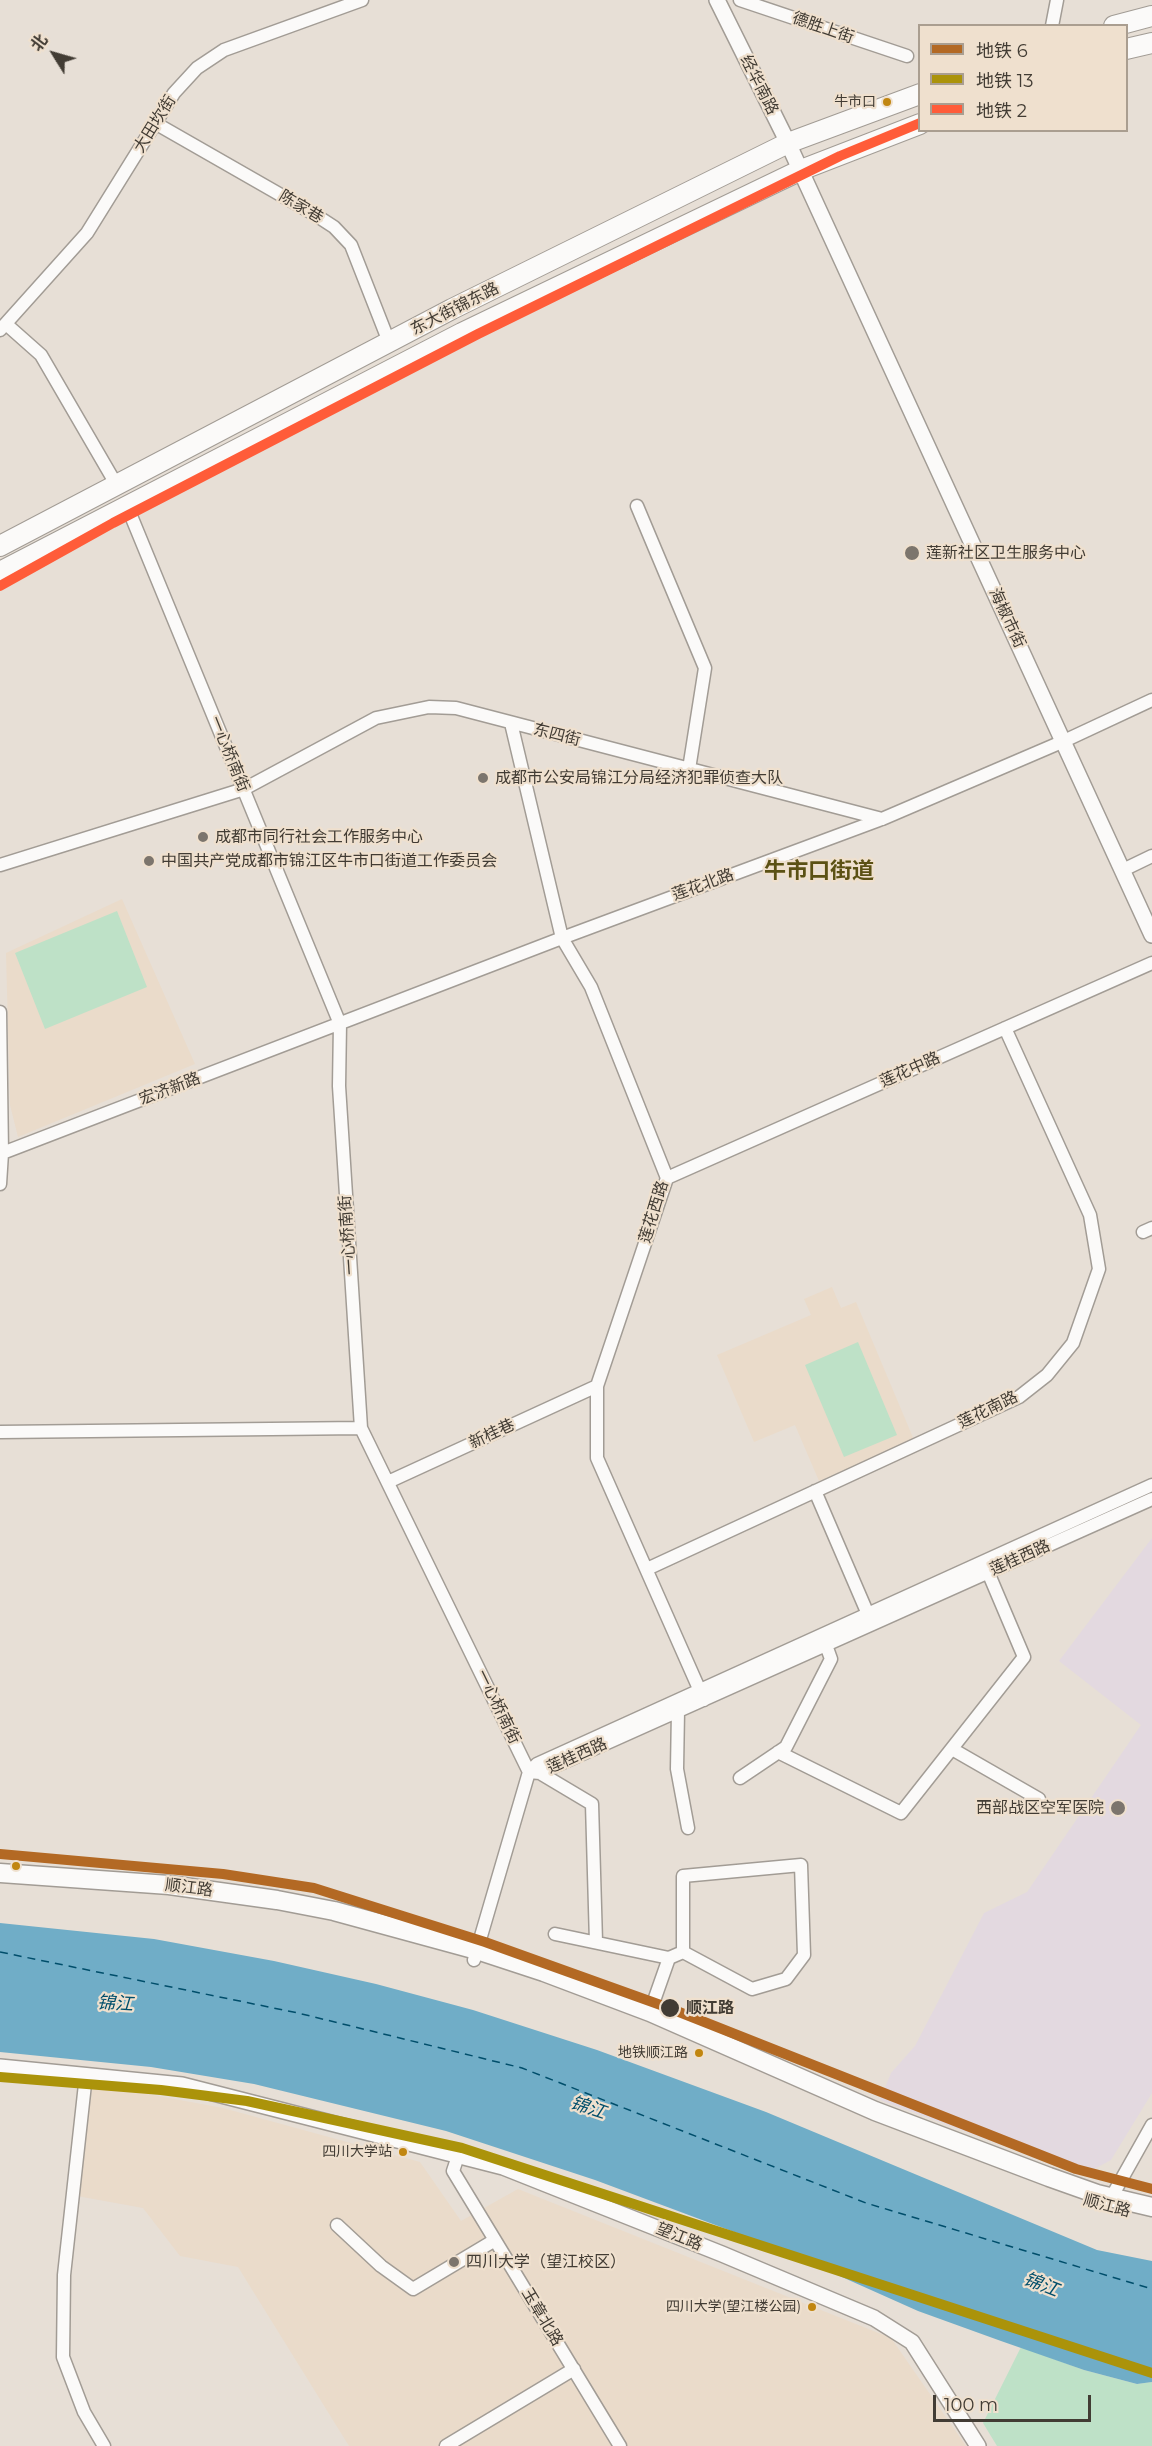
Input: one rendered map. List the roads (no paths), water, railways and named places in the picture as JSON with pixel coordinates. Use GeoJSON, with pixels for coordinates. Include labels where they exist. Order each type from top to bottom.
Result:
{"type":"FeatureCollection","features":[{"type":"Feature","properties":{"kind":"main road"},"geometry":{"type":"LineString","coordinates":[[1122,24],[1152,16]]}},
{"type":"Feature","properties":{"kind":"main road"},"geometry":{"type":"LineString","coordinates":[[1128,49],[1152,43]]}},
{"type":"Feature","properties":{"kind":"main road","name":"东大街锦东路"},"geometry":{"type":"LineString","coordinates":[[0,546],[389,342],[788,143],[918,95]]}},
{"type":"Feature","properties":{"kind":"main road","name":"东大街锦东路"},"geometry":{"type":"LineString","coordinates":[[0,572],[462,333],[801,170],[918,125]]}},
{"type":"Feature","properties":{"kind":"main road","name":"顺江路"},"geometry":{"type":"LineString","coordinates":[[0,1873],[169,1885],[277,1900],[334,1911],[475,1955],[631,2016],[871,2120],[1023,2179],[1094,2204],[1152,2218]]}},
{"type":"Feature","properties":{"kind":"main road","name":"顺江路"},"geometry":{"type":"LineString","coordinates":[[0,1884],[168,1895],[275,1910],[332,1921],[544,1972],[650,2012],[875,2111],[1049,2177],[1112,2198],[1152,2207]]}},
{"type":"Feature","properties":{"kind":"street","name":"大田坎街"},"geometry":{"type":"LineString","coordinates":[[3,327],[87,233],[174,93],[197,68],[224,50],[362,0]]}},
{"type":"Feature","properties":{"kind":"street","name":"经华南路"},"geometry":{"type":"LineString","coordinates":[[717,0],[801,170]]}},
{"type":"Feature","properties":{"kind":"street","name":"德胜上街"},"geometry":{"type":"LineString","coordinates":[[740,0],[907,56]]}},
{"type":"Feature","properties":{"kind":"street"},"geometry":{"type":"LineString","coordinates":[[1052,24],[1057,0]]}},
{"type":"Feature","properties":{"kind":"street","name":"陈家巷"},"geometry":{"type":"LineString","coordinates":[[155,123],[334,227],[351,246],[389,342]]}},
{"type":"Feature","properties":{"kind":"street","name":"海椒市街"},"geometry":{"type":"LineString","coordinates":[[801,170],[1152,935]]}},
{"type":"Feature","properties":{"kind":"street"},"geometry":{"type":"LineString","coordinates":[[3,327],[41,355],[116,484]]}},
{"type":"Feature","properties":{"kind":"street","name":"一心桥南街"},"geometry":{"type":"LineString","coordinates":[[128,506],[340,1024],[339,1086],[361,1428],[534,1772]]}},
{"type":"Feature","properties":{"kind":"street"},"geometry":{"type":"LineString","coordinates":[[637,506],[705,668],[689,769]]}},
{"type":"Feature","properties":{"kind":"street","name":"莲花北路"},"geometry":{"type":"LineString","coordinates":[[340,1024],[562,938],[882,819],[1064,741],[1152,700]]}},
{"type":"Feature","properties":{"kind":"street","name":"东四街"},"geometry":{"type":"LineString","coordinates":[[0,865],[244,789],[376,718],[429,707],[456,708],[882,819]]}},
{"type":"Feature","properties":{"kind":"street","name":"莲花西路"},"geometry":{"type":"LineString","coordinates":[[511,723],[562,938],[591,987],[667,1178],[597,1386],[597,1458],[702,1695]]}},
{"type":"Feature","properties":{"kind":"street"},"geometry":{"type":"LineString","coordinates":[[1123,870],[1152,856]]}},
{"type":"Feature","properties":{"kind":"street","name":"莲花中路"},"geometry":{"type":"LineString","coordinates":[[667,1178],[1152,963]]}},
{"type":"Feature","properties":{"kind":"street"},"geometry":{"type":"LineString","coordinates":[[0,1012],[0,1184]]}},
{"type":"Feature","properties":{"kind":"street","name":"宏济新路"},"geometry":{"type":"LineString","coordinates":[[1,1154],[340,1024]]}},
{"type":"Feature","properties":{"kind":"street","name":"莲花南路"},"geometry":{"type":"LineString","coordinates":[[647,1569],[1018,1397],[1047,1375],[1073,1343],[1099,1269],[1090,1215],[1005,1028]]}},
{"type":"Feature","properties":{"kind":"street","name":"新桂巷"},"geometry":{"type":"LineString","coordinates":[[388,1482],[597,1386]]}},
{"type":"Feature","properties":{"kind":"street"},"geometry":{"type":"LineString","coordinates":[[0,1432],[361,1428]]}},
{"type":"Feature","properties":{"kind":"street","name":"莲桂西路"},"geometry":{"type":"LineString","coordinates":[[534,1772],[678,1711],[702,1695],[986,1566],[1152,1485]]}},
{"type":"Feature","properties":{"kind":"street"},"geometry":{"type":"LineString","coordinates":[[816,1491],[870,1618]]}},
{"type":"Feature","properties":{"kind":"street","name":"莲桂西路"},"geometry":{"type":"LineString","coordinates":[[986,1566],[1152,1499]]}},
{"type":"Feature","properties":{"kind":"street"},"geometry":{"type":"LineString","coordinates":[[778,1752],[901,1813],[1024,1657],[986,1566]]}},
{"type":"Feature","properties":{"kind":"street","name":"莲桂西路"},"geometry":{"type":"LineString","coordinates":[[534,1772],[537,1764],[826,1645],[870,1618]]}},
{"type":"Feature","properties":{"kind":"street"},"geometry":{"type":"LineString","coordinates":[[741,1778],[786,1747],[831,1659],[826,1645]]}},
{"type":"Feature","properties":{"kind":"street"},"geometry":{"type":"LineString","coordinates":[[678,1711],[677,1769],[688,1828]]}},
{"type":"Feature","properties":{"kind":"street"},"geometry":{"type":"LineString","coordinates":[[952,1749],[1039,1799]]}},
{"type":"Feature","properties":{"kind":"street"},"geometry":{"type":"LineString","coordinates":[[475,1955],[534,1772],[592,1804],[596,1942]]}},
{"type":"Feature","properties":{"kind":"street"},"geometry":{"type":"LineString","coordinates":[[801,1865],[804,1955],[786,1979],[752,1989],[683,1952],[683,1875],[801,1865]]}},
{"type":"Feature","properties":{"kind":"street"},"geometry":{"type":"LineString","coordinates":[[555,1934],[669,1958],[683,1952]]}},
{"type":"Feature","properties":{"kind":"street"},"geometry":{"type":"LineString","coordinates":[[650,2012],[669,1958]]}},
{"type":"Feature","properties":{"kind":"street","name":"望江路"},"geometry":{"type":"LineString","coordinates":[[0,2067],[182,2085],[503,2167],[722,2254],[874,2319],[912,2342],[978,2446]]}},
{"type":"Feature","properties":{"kind":"street"},"geometry":{"type":"LineString","coordinates":[[86,2076],[64,2275],[63,2357],[84,2412],[104,2446]]}},
{"type":"Feature","properties":{"kind":"street"},"geometry":{"type":"LineString","coordinates":[[1112,2198],[1152,2125]]}},
{"type":"Feature","properties":{"kind":"street","name":"玉章北路"},"geometry":{"type":"LineString","coordinates":[[458,2156],[453,2171],[620,2446]]}},
{"type":"Feature","properties":{"kind":"street"},"geometry":{"type":"LineString","coordinates":[[337,2225],[381,2266],[413,2289],[495,2240]]}},
{"type":"Feature","properties":{"kind":"street"},"geometry":{"type":"LineString","coordinates":[[446,2446],[574,2369]]}},
{"type":"Feature","properties":{"kind":"water","name":"锦江"},"geometry":{"type":"Polygon","coordinates":[[[0,1923],[154,1939],[274,1961],[376,1984],[473,2010],[597,2050],[766,2112],[1097,2250],[1152,2261],[1152,2382],[1137,2384],[1084,2370],[1001,2341],[918,2311],[777,2248],[595,2180],[446,2131],[254,2084],[151,2067],[0,2052],[0,1923]]]}},
{"type":"Feature","properties":{"kind":"metro line","name":"2"},"geometry":{"type":"LineString","coordinates":[[0,586],[113,523],[478,334],[840,156],[918,124]]}},
{"type":"Feature","properties":{"kind":"metro line","name":"6"},"geometry":{"type":"LineString","coordinates":[[0,1854],[223,1874],[314,1888],[485,1942],[669,2008],[1076,2169],[1152,2189]]}},
{"type":"Feature","properties":{"kind":"metro line","name":"13"},"geometry":{"type":"LineString","coordinates":[[0,2077],[161,2090],[247,2101],[462,2148],[1152,2373]]}},
{"type":"Feature","properties":{"kind":"place","name":"牛市口"},"geometry":{"type":"Point","coordinates":[887,102]}},
{"type":"Feature","properties":{"kind":"place","name":"莲新社区卫生服务中心"},"geometry":{"type":"Point","coordinates":[912,553]}},
{"type":"Feature","properties":{"kind":"place","name":"成都市公安局锦江分局经济犯罪侦查大队"},"geometry":{"type":"Point","coordinates":[483,778]}},
{"type":"Feature","properties":{"kind":"place","name":"成都市同行社会工作服务中心"},"geometry":{"type":"Point","coordinates":[203,837]}},
{"type":"Feature","properties":{"kind":"place","name":"中国共产党成都市锦江区牛市口街道工作委员会"},"geometry":{"type":"Point","coordinates":[149,861]}},
{"type":"Feature","properties":{"kind":"place","name":"西部战区空军医院"},"geometry":{"type":"Point","coordinates":[1118,1808]}},
{"type":"Feature","properties":{"kind":"place","name":"顺江路"},"geometry":{"type":"Point","coordinates":[670,2008]}},
{"type":"Feature","properties":{"kind":"place","name":"地铁顺江路"},"geometry":{"type":"Point","coordinates":[699,2053]}},
{"type":"Feature","properties":{"kind":"place","name":"四川大学站"},"geometry":{"type":"Point","coordinates":[403,2152]}},
{"type":"Feature","properties":{"kind":"place","name":"四川大学（望江校区）"},"geometry":{"type":"Point","coordinates":[454,2262]}},
{"type":"Feature","properties":{"kind":"place","name":"四川大学(望江楼公园)"},"geometry":{"type":"Point","coordinates":[812,2307]}},
{"type":"Feature","properties":{"kind":"district","name":"牛市口街道"},"geometry":{"type":"Point","coordinates":[819,872]}}]}
